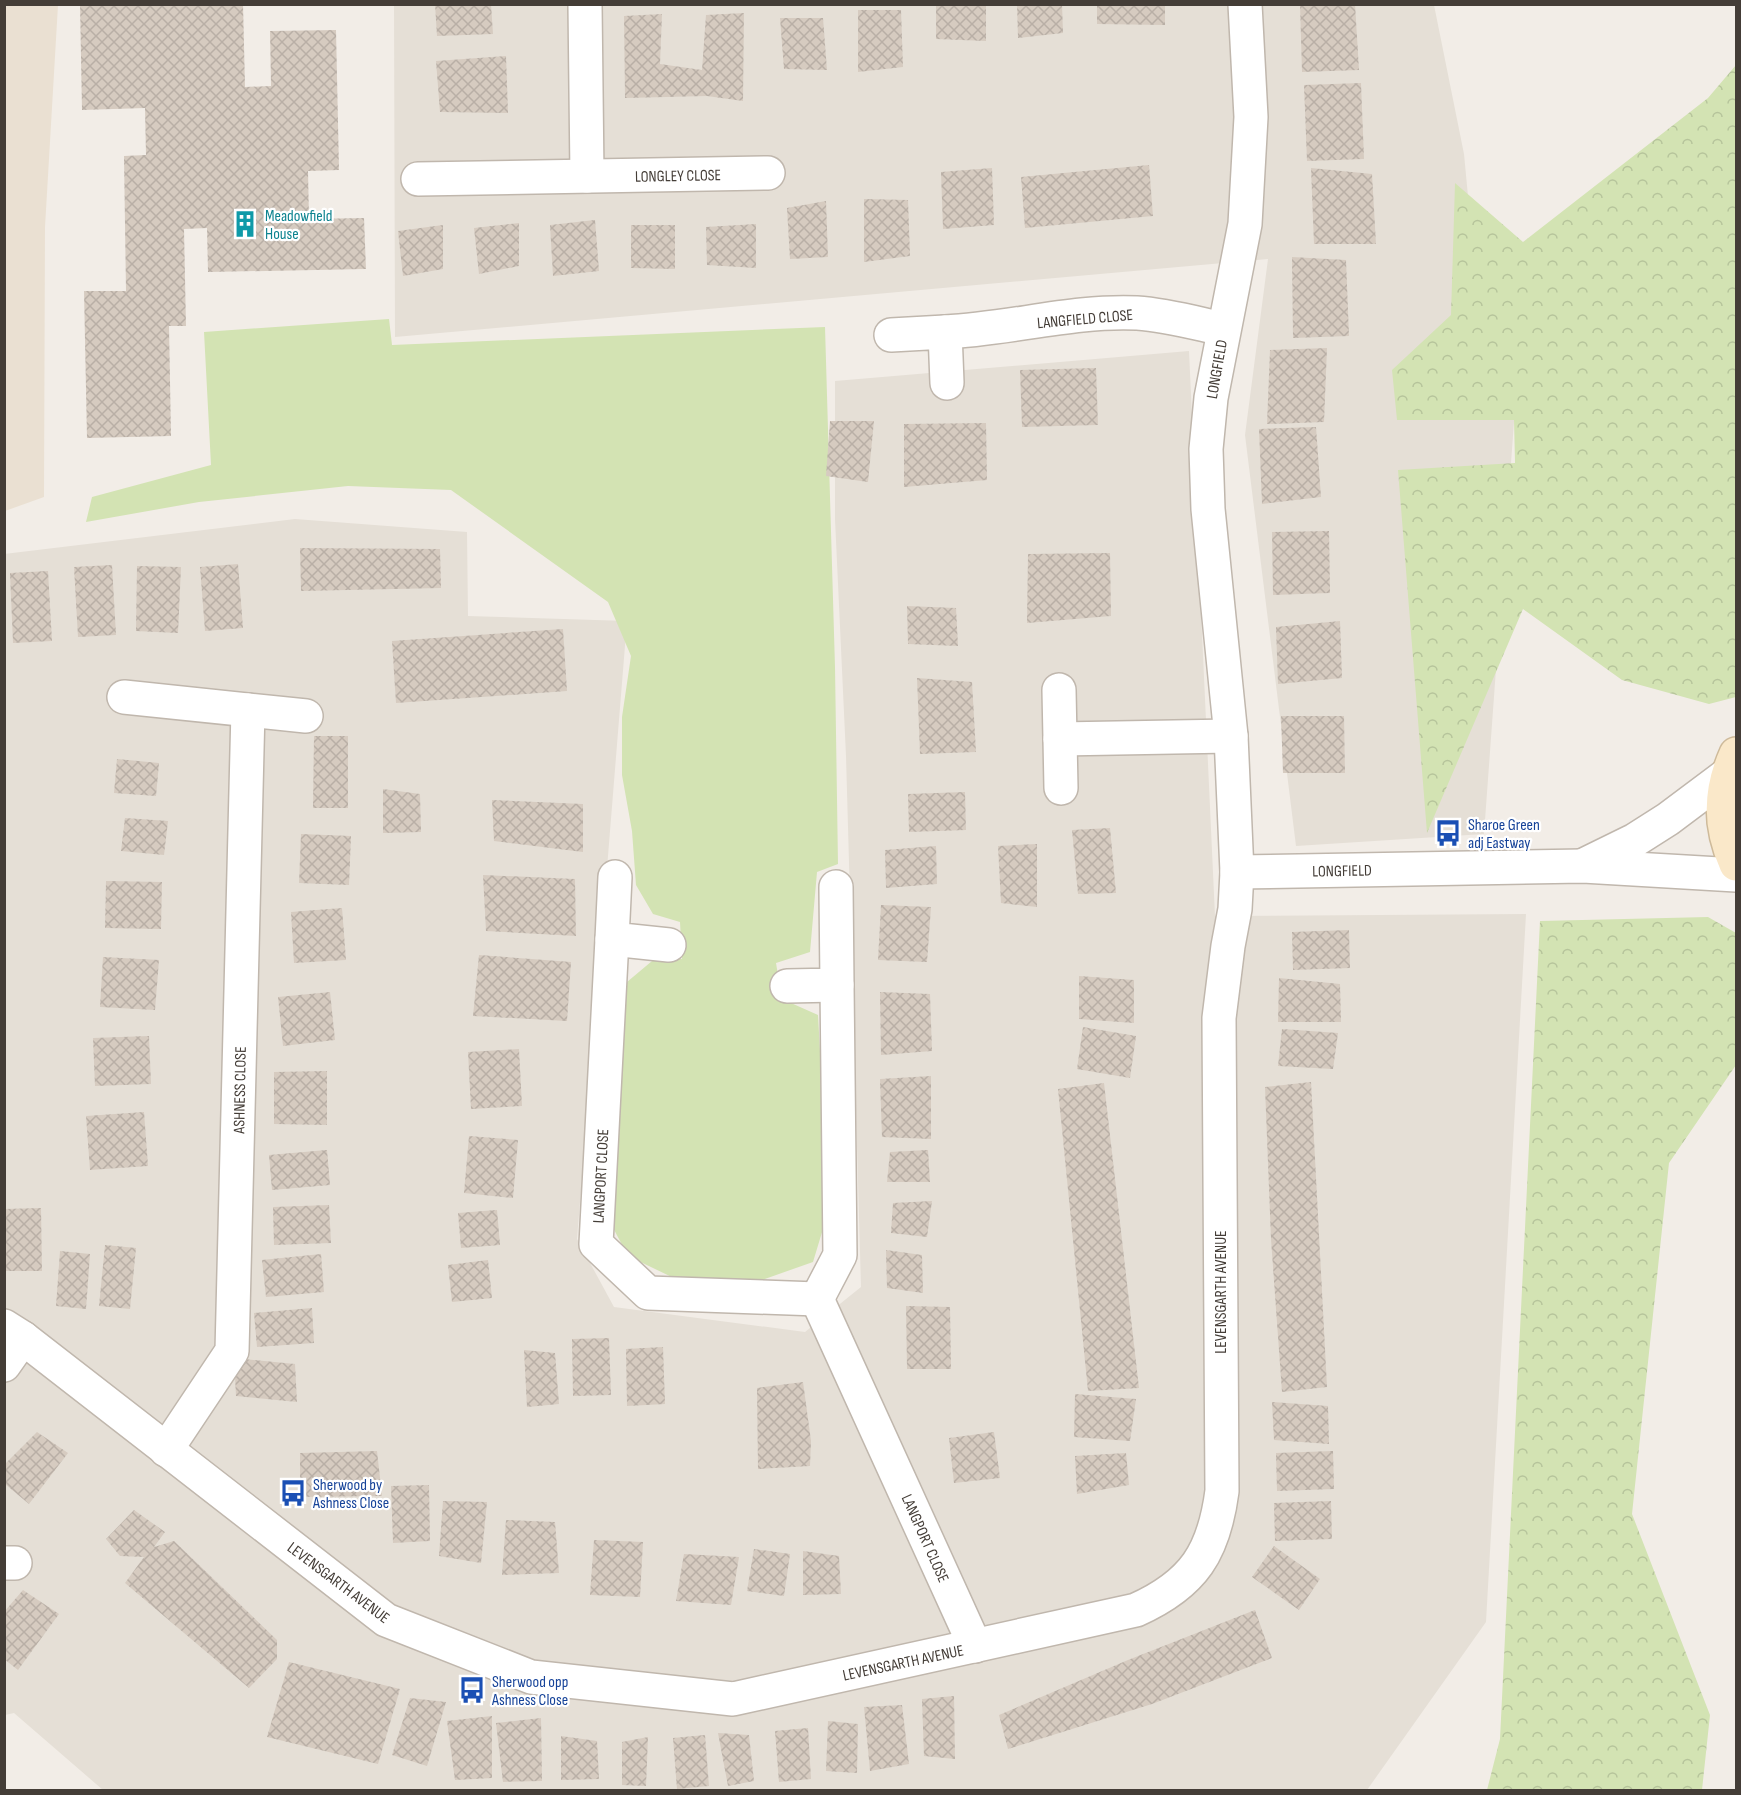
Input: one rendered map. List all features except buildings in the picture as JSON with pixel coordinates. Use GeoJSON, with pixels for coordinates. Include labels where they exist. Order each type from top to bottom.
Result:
{"type":"FeatureCollection","features":[{"type":"Feature","properties":{"kind":"main road"},"geometry":{"type":"LineString","coordinates":[[1732,764],[1723,809],[1727,843],[1737,864]]}},
{"type":"Feature","properties":{"kind":"street"},"geometry":{"type":"LineString","coordinates":[[585,4],[587,176]]}},
{"type":"Feature","properties":{"kind":"street","name":"LONGFIELD"},"geometry":{"type":"LineString","coordinates":[[1245,4],[1251,117],[1245,224],[1211,398],[1206,449],[1208,509],[1231,736],[1237,872],[1583,866],[1737,875]]}},
{"type":"Feature","properties":{"kind":"street","name":"LONGLEY CLOSE"},"geometry":{"type":"LineString","coordinates":[[418,179],[768,173]]}},
{"type":"Feature","properties":{"kind":"street","name":"LANGFIELD CLOSE"},"geometry":{"type":"LineString","coordinates":[[891,335],[976,331],[1057,317],[1137,313],[1171,317],[1223,330]]}},
{"type":"Feature","properties":{"kind":"street"},"geometry":{"type":"LineString","coordinates":[[945,333],[947,383]]}},
{"type":"Feature","properties":{"kind":"street"},"geometry":{"type":"LineString","coordinates":[[1059,690],[1061,788]]}},
{"type":"Feature","properties":{"kind":"street"},"geometry":{"type":"LineString","coordinates":[[124,697],[306,716]]}},
{"type":"Feature","properties":{"kind":"street","name":"ASHNESS CLOSE"},"geometry":{"type":"LineString","coordinates":[[166,1450],[232,1351],[248,710]]}},
{"type":"Feature","properties":{"kind":"street"},"geometry":{"type":"LineString","coordinates":[[1060,739],[1231,736]]}},
{"type":"Feature","properties":{"kind":"street","name":"LONGFIELD"},"geometry":{"type":"LineString","coordinates":[[1583,866],[1635,840],[1668,819],[1732,764]]}},
{"type":"Feature","properties":{"kind":"street","name":"LEVENSGARTH AVENUE"},"geometry":{"type":"LineString","coordinates":[[14,1332],[386,1620],[531,1677],[733,1699],[1136,1610],[1160,1599],[1178,1586],[1193,1570],[1209,1545],[1218,1521],[1221,1491],[1219,1018],[1223,977],[1235,909],[1237,872]]}},
{"type":"Feature","properties":{"kind":"street","name":"LANGPORT CLOSE"},"geometry":{"type":"LineString","coordinates":[[615,877],[596,1244],[648,1293],[817,1299],[975,1646]]}},
{"type":"Feature","properties":{"kind":"street"},"geometry":{"type":"LineString","coordinates":[[817,1299],[840,1255],[836,887]]}},
{"type":"Feature","properties":{"kind":"street"},"geometry":{"type":"LineString","coordinates":[[612,939],[669,945]]}},
{"type":"Feature","properties":{"kind":"street"},"geometry":{"type":"LineString","coordinates":[[788,986],[837,985]]}},
{"type":"Feature","properties":{"kind":"street"},"geometry":{"type":"LineString","coordinates":[[4,1365],[14,1332]]}},
{"type":"Feature","properties":{"kind":"shaded area"},"geometry":{"type":"Polygon","coordinates":[[[5,4],[58,5],[45,227],[44,497],[5,511],[5,4]]]}},
{"type":"Feature","properties":{"kind":"shaded area"},"geometry":{"type":"Polygon","coordinates":[[[394,5],[1434,5],[1464,154],[1476,280],[1522,312],[1484,834],[1296,846],[1245,435],[1268,259],[395,337],[394,5]]]}},
{"type":"Feature","properties":{"kind":"shaded area"},"geometry":{"type":"Polygon","coordinates":[[[1189,351],[1215,916],[1526,914],[1486,1622],[1367,1790],[103,1790],[14,1713],[5,1715],[4,554],[295,519],[467,532],[468,616],[627,621],[577,1239],[614,1307],[805,1332],[861,1287],[846,756],[835,519],[835,381],[1189,351]]]}},
{"type":"Feature","properties":{"kind":"green space"},"geometry":{"type":"Polygon","coordinates":[[[1736,65],[1736,697],[1709,704],[1622,680],[1523,609],[1427,833],[1398,470],[1515,463],[1514,420],[1397,420],[1392,370],[1451,315],[1455,183],[1523,242],[1708,98],[1736,65]]]}},
{"type":"Feature","properties":{"kind":"green space"},"geometry":{"type":"Polygon","coordinates":[[[389,319],[392,345],[825,327],[838,864],[817,872],[810,952],[776,963],[782,999],[818,1015],[829,1209],[813,1262],[759,1281],[678,1280],[628,1256],[611,1224],[627,982],[658,956],[682,959],[680,922],[653,914],[636,885],[632,831],[622,775],[622,717],[631,656],[608,602],[451,490],[348,486],[199,502],[86,522],[92,497],[211,465],[204,332],[389,319]]]}},
{"type":"Feature","properties":{"kind":"green space"},"geometry":{"type":"Polygon","coordinates":[[[1708,917],[1736,933],[1736,1065],[1669,1163],[1632,1514],[1710,1715],[1702,1790],[1487,1790],[1500,1739],[1540,921],[1708,917]]]}},
{"type":"Feature","properties":{"kind":"place","name":"Meadowfield House"},"geometry":{"type":"Point","coordinates":[245,224]}},
{"type":"Feature","properties":{"kind":"place","name":"Sharoe Green adj Eastway"},"geometry":{"type":"Point","coordinates":[1448,833]}},
{"type":"Feature","properties":{"kind":"place","name":"Sherwood by Ashness Close"},"geometry":{"type":"Point","coordinates":[293,1493]}},
{"type":"Feature","properties":{"kind":"place","name":"Sherwood opp Ashness Close"},"geometry":{"type":"Point","coordinates":[472,1690]}}]}
